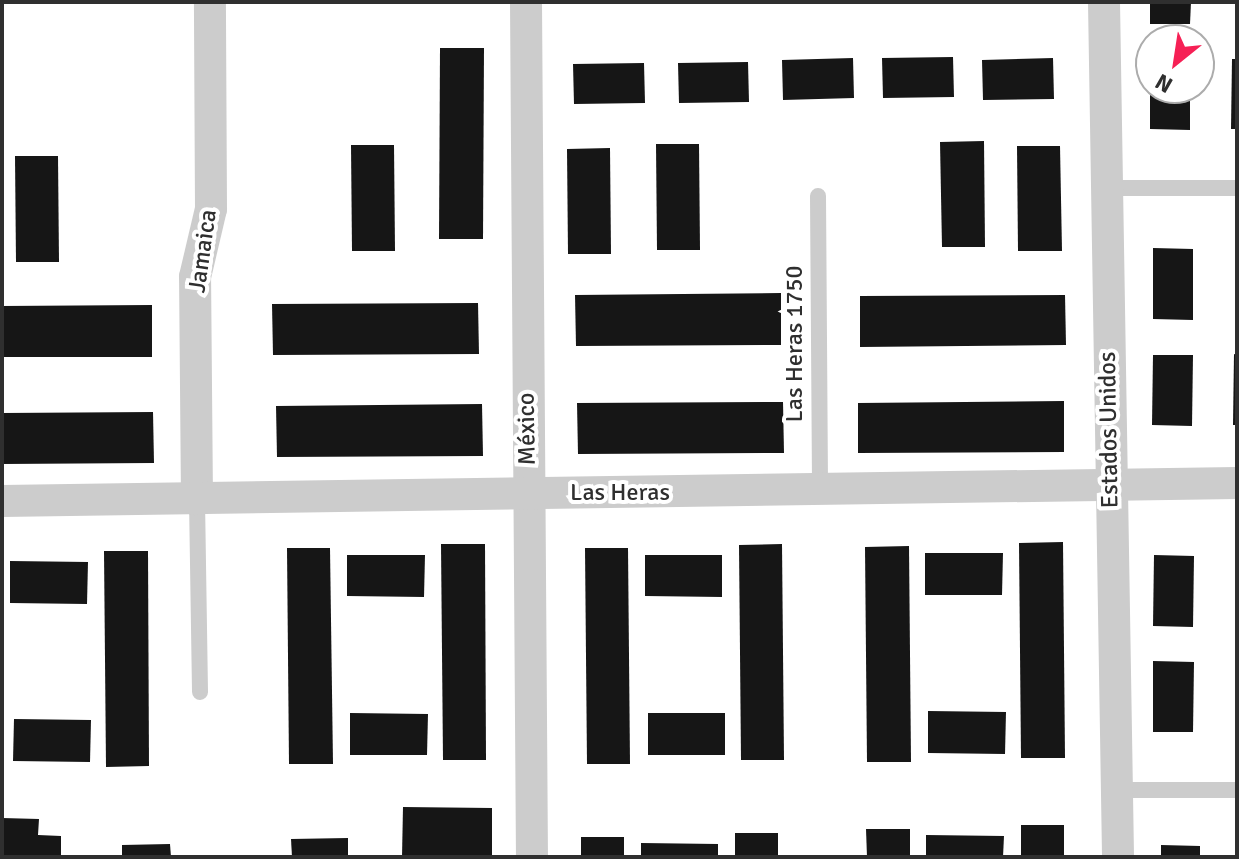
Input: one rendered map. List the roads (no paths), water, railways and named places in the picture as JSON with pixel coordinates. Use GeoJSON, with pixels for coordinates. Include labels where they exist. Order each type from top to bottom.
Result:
{"type":"FeatureCollection","features":[{"type":"Feature","properties":{"kind":"street","name":"Jamaica"},"geometry":{"type":"LineString","coordinates":[[197,500],[195,277],[211,209],[210,2]]}},
{"type":"Feature","properties":{"kind":"street","name":"México"},"geometry":{"type":"LineString","coordinates":[[526,2],[532,857]]}},
{"type":"Feature","properties":{"kind":"street","name":"Estados Unidos"},"geometry":{"type":"LineString","coordinates":[[1104,2],[1118,857]]}},
{"type":"Feature","properties":{"kind":"street","name":"Las Heras"},"geometry":{"type":"LineString","coordinates":[[2,501],[528,493],[820,493],[1110,483],[1237,483]]}},
{"type":"Feature","properties":{"kind":"lane"},"geometry":{"type":"LineString","coordinates":[[1106,188],[1237,188]]}},
{"type":"Feature","properties":{"kind":"lane","name":"Las Heras 1750"},"geometry":{"type":"LineString","coordinates":[[818,196],[820,493]]}},
{"type":"Feature","properties":{"kind":"lane"},"geometry":{"type":"LineString","coordinates":[[197,500],[200,692]]}},
{"type":"Feature","properties":{"kind":"lane"},"geometry":{"type":"LineString","coordinates":[[1117,790],[1237,790]]}}]}
